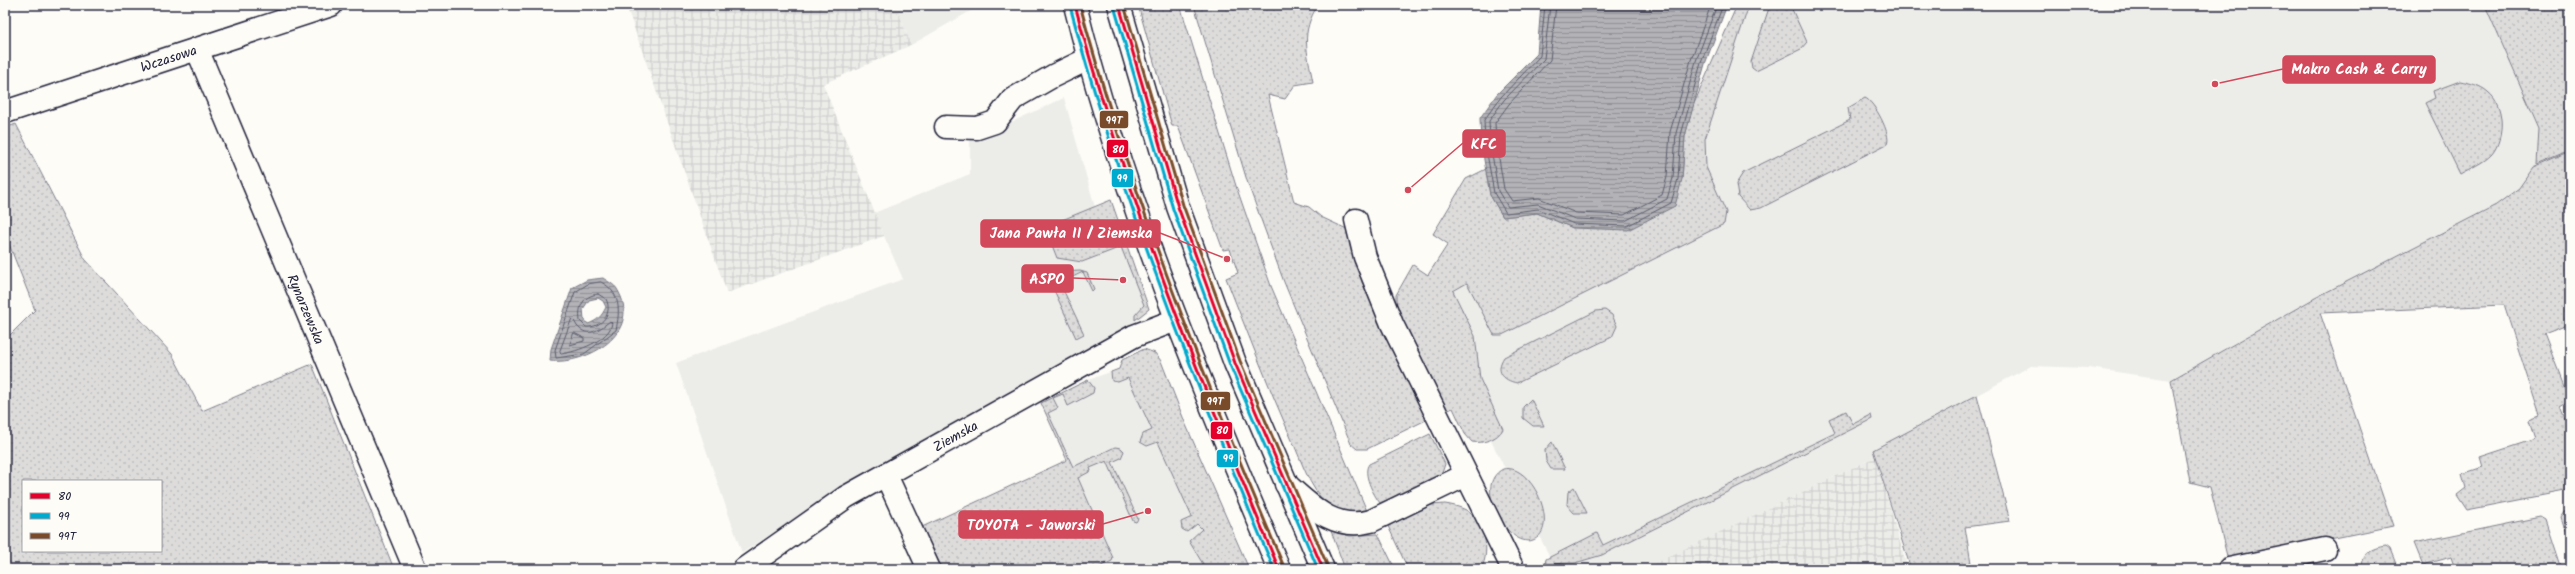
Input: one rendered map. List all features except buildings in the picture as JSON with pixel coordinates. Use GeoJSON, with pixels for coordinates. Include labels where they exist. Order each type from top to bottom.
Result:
{"type":"FeatureCollection","features":[{"type":"Feature","properties":{"kind":"street","name":"Wczasowa"},"geometry":{"type":"LineString","coordinates":[[5,112],[332,5]]}},
{"type":"Feature","properties":{"kind":"street"},"geometry":{"type":"LineString","coordinates":[[1075,5],[1088,60],[1116,153],[1176,320],[1279,569]]}},
{"type":"Feature","properties":{"kind":"street"},"geometry":{"type":"LineString","coordinates":[[1119,5],[1178,206],[1235,363],[1323,569]]}},
{"type":"Feature","properties":{"kind":"street","name":"Rynarzewska"},"geometry":{"type":"LineString","coordinates":[[197,49],[415,569]]}},
{"type":"Feature","properties":{"kind":"street"},"geometry":{"type":"LineString","coordinates":[[946,128],[977,128],[995,122],[1013,99],[1053,76],[1088,60]]}},
{"type":"Feature","properties":{"kind":"street"},"geometry":{"type":"LineString","coordinates":[[1356,220],[1364,257],[1381,298],[1513,569]]}},
{"type":"Feature","properties":{"kind":"street","name":"Ziemska"},"geometry":{"type":"LineString","coordinates":[[744,569],[846,497],[1134,336],[1176,320]]}},
{"type":"Feature","properties":{"kind":"street"},"geometry":{"type":"LineString","coordinates":[[886,475],[928,569]]}},
{"type":"Feature","properties":{"kind":"street"},"geometry":{"type":"LineString","coordinates":[[1286,484],[1316,511],[1332,520],[1359,524],[1371,521],[1466,475]]}},
{"type":"Feature","properties":{"kind":"street"},"geometry":{"type":"LineString","coordinates":[[2229,569],[2325,549]]}},
{"type":"Feature","properties":{"kind":"shaded area"},"geometry":{"type":"Polygon","coordinates":[[[626,5],[896,5],[911,45],[823,84],[884,236],[727,293],[626,5]]]}},
{"type":"Feature","properties":{"kind":"shaded area"},"geometry":{"type":"Polygon","coordinates":[[[896,5],[981,5],[911,45],[896,5]]]}},
{"type":"Feature","properties":{"kind":"shaded area"},"geometry":{"type":"Polygon","coordinates":[[[1138,5],[1180,5],[1236,186],[1271,286],[1367,511],[1357,513],[1346,512],[1331,507],[1315,490],[1310,482],[1226,278],[1238,273],[1230,249],[1223,250],[1178,126],[1172,126],[1138,5]]]}},
{"type":"Feature","properties":{"kind":"shaded area"},"geometry":{"type":"Polygon","coordinates":[[[1194,5],[1318,5],[1309,24],[1306,42],[1313,82],[1295,85],[1285,99],[1268,95],[1294,202],[1309,207],[1321,217],[1349,230],[1366,290],[1428,419],[1367,449],[1357,449],[1351,444],[1284,282],[1248,184],[1194,5]]]}},
{"type":"Feature","properties":{"kind":"shaded area"},"geometry":{"type":"Polygon","coordinates":[[[1737,5],[1749,5],[1705,139],[1706,167],[1726,212],[1724,224],[1502,335],[1494,335],[1467,283],[1453,291],[1475,336],[1480,379],[1503,429],[1498,436],[1490,440],[1472,442],[1465,434],[1453,408],[1446,411],[1396,309],[1396,295],[1413,265],[1428,275],[1448,244],[1433,234],[1466,179],[1486,169],[1490,195],[1503,217],[1537,213],[1573,228],[1682,179],[1685,136],[1693,106],[1737,5]]]}},
{"type":"Feature","properties":{"kind":"shaded area"},"geometry":{"type":"Polygon","coordinates":[[[1740,5],[2485,5],[2539,128],[2537,165],[2519,188],[2496,205],[2315,298],[2171,380],[2089,368],[2031,366],[1977,395],[1875,457],[1644,569],[1556,569],[1416,293],[1620,242],[1686,220],[1703,112],[1740,5]]]}},
{"type":"Feature","properties":{"kind":"shaded area"},"geometry":{"type":"Polygon","coordinates":[[[1770,5],[1790,5],[1807,42],[1801,49],[1756,71],[1752,68],[1751,62],[1770,5]]]}},
{"type":"Feature","properties":{"kind":"shaded area"},"geometry":{"type":"Polygon","coordinates":[[[2485,5],[2570,5],[2570,151],[2537,165],[2539,128],[2485,5]]]}},
{"type":"Feature","properties":{"kind":"shaded area"},"geometry":{"type":"Polygon","coordinates":[[[2460,81],[2478,86],[2494,98],[2500,113],[2501,131],[2492,154],[2481,163],[2460,174],[2425,103],[2435,98],[2433,91],[2460,81]]]}},
{"type":"Feature","properties":{"kind":"shaded area"},"geometry":{"type":"Polygon","coordinates":[[[1064,98],[1095,207],[1111,200],[1148,311],[1140,318],[955,427],[862,474],[742,553],[676,363],[903,279],[874,213],[970,174],[970,141],[1064,98]]]}},
{"type":"Feature","properties":{"kind":"shaded area"},"geometry":{"type":"Polygon","coordinates":[[[1865,98],[1873,105],[1885,126],[1888,140],[1887,144],[1761,208],[1750,210],[1738,197],[1736,184],[1743,173],[1850,120],[1848,108],[1865,98]]]}},
{"type":"Feature","properties":{"kind":"shaded area"},"geometry":{"type":"Polygon","coordinates":[[[16,124],[85,259],[172,354],[202,411],[312,364],[394,569],[5,569],[5,340],[35,310],[5,234],[5,128],[16,124]]]}},
{"type":"Feature","properties":{"kind":"shaded area"},"geometry":{"type":"Polygon","coordinates":[[[2570,152],[2570,324],[2544,334],[2570,401],[2560,407],[2570,433],[2570,490],[2467,510],[2457,495],[2466,488],[2462,474],[2483,467],[2480,457],[2535,439],[2529,420],[2540,416],[2504,305],[2320,313],[2393,526],[2228,560],[2210,487],[2190,482],[2171,380],[2315,298],[2496,205],[2519,188],[2533,168],[2570,152]]]}},
{"type":"Feature","properties":{"kind":"shaded area"},"geometry":{"type":"Polygon","coordinates":[[[1111,200],[1149,309],[1135,320],[1135,315],[1144,305],[1121,247],[1082,262],[1057,258],[1045,227],[1111,200]]]}},
{"type":"Feature","properties":{"kind":"shaded area"},"geometry":{"type":"Polygon","coordinates":[[[1080,271],[1087,273],[1094,289],[1092,291],[1083,272],[1060,283],[1084,334],[1076,338],[1048,277],[1061,272],[1080,271]]]}},
{"type":"Feature","properties":{"kind":"shaded area"},"geometry":{"type":"Polygon","coordinates":[[[1605,310],[1612,315],[1617,326],[1612,337],[1517,383],[1507,380],[1500,371],[1501,362],[1504,357],[1596,311],[1605,310]]]}},
{"type":"Feature","properties":{"kind":"shaded area"},"geometry":{"type":"Polygon","coordinates":[[[1144,349],[1155,353],[1161,361],[1186,425],[1249,569],[1206,569],[1189,541],[1202,529],[1197,524],[1187,532],[1182,529],[1181,522],[1192,517],[1158,442],[1147,446],[1140,442],[1143,434],[1152,430],[1128,378],[1118,382],[1112,381],[1111,372],[1119,369],[1122,360],[1144,349]]]}},
{"type":"Feature","properties":{"kind":"shaded area"},"geometry":{"type":"Polygon","coordinates":[[[1143,360],[1232,569],[1095,569],[1112,561],[1041,403],[1083,382],[1143,360]]]}},
{"type":"Feature","properties":{"kind":"shaded area"},"geometry":{"type":"Polygon","coordinates":[[[1088,380],[1094,388],[1093,393],[1068,406],[1063,394],[1053,398],[1058,408],[1048,413],[1073,467],[1115,447],[1121,448],[1124,451],[1121,458],[1112,462],[1138,519],[1136,522],[1133,521],[1107,461],[1090,468],[1091,471],[1078,478],[1113,558],[1112,561],[1095,569],[942,569],[922,527],[1067,460],[1041,403],[1088,380]]]}},
{"type":"Feature","properties":{"kind":"shaded area"},"geometry":{"type":"Polygon","coordinates":[[[1977,395],[2010,521],[1965,527],[1972,569],[1911,569],[1873,450],[1977,395]]]}},
{"type":"Feature","properties":{"kind":"shaded area"},"geometry":{"type":"Polygon","coordinates":[[[1531,399],[1544,426],[1533,426],[1523,418],[1523,407],[1531,399]]]}},
{"type":"Feature","properties":{"kind":"shaded area"},"geometry":{"type":"Polygon","coordinates":[[[1846,411],[1853,424],[1871,415],[1872,419],[1602,555],[1575,563],[1545,564],[1546,559],[1597,533],[1603,545],[1835,433],[1829,419],[1846,411]]]}},
{"type":"Feature","properties":{"kind":"shaded area"},"geometry":{"type":"Polygon","coordinates":[[[1430,434],[1445,464],[1442,473],[1380,503],[1369,484],[1367,468],[1369,464],[1430,434]]]}},
{"type":"Feature","properties":{"kind":"shaded area"},"geometry":{"type":"Polygon","coordinates":[[[1552,442],[1565,469],[1551,469],[1546,461],[1545,450],[1552,442]]]}},
{"type":"Feature","properties":{"kind":"shaded area"},"geometry":{"type":"Polygon","coordinates":[[[1875,457],[1908,569],[1643,569],[1875,457]]]}},
{"type":"Feature","properties":{"kind":"shaded area"},"geometry":{"type":"Polygon","coordinates":[[[1503,469],[1514,470],[1524,476],[1533,485],[1539,498],[1543,511],[1544,523],[1541,534],[1533,540],[1523,540],[1513,535],[1504,526],[1497,514],[1492,501],[1491,488],[1494,477],[1503,469]]]}},
{"type":"Feature","properties":{"kind":"shaded area"},"geometry":{"type":"Polygon","coordinates":[[[1574,487],[1587,513],[1574,513],[1567,505],[1568,492],[1574,487]]]}},
{"type":"Feature","properties":{"kind":"shaded area"},"geometry":{"type":"Polygon","coordinates":[[[1445,504],[1466,510],[1473,515],[1482,529],[1486,546],[1486,554],[1481,569],[1408,569],[1388,526],[1431,505],[1445,504]]]}},
{"type":"Feature","properties":{"kind":"shaded area"},"geometry":{"type":"Polygon","coordinates":[[[2570,510],[2570,545],[2561,517],[2565,511],[2570,510]]]}},
{"type":"Feature","properties":{"kind":"shaded area"},"geometry":{"type":"Polygon","coordinates":[[[2540,517],[2545,520],[2561,569],[2455,569],[2451,557],[2423,565],[2414,543],[2540,517]]]}},
{"type":"Feature","properties":{"kind":"shaded area"},"geometry":{"type":"Polygon","coordinates":[[[1331,531],[1350,536],[1378,534],[1395,569],[1345,569],[1331,531]]]}},
{"type":"Feature","properties":{"kind":"shaded area"},"geometry":{"type":"Polygon","coordinates":[[[2386,546],[2390,549],[2398,569],[2362,569],[2362,564],[2368,552],[2376,548],[2386,546]]]}},
{"type":"Feature","properties":{"kind":"water"},"geometry":{"type":"Polygon","coordinates":[[[1541,5],[1727,5],[1705,64],[1685,136],[1682,179],[1675,206],[1628,230],[1573,228],[1537,213],[1503,217],[1490,195],[1481,142],[1480,118],[1497,94],[1537,54],[1541,5]]]}},
{"type":"Feature","properties":{"kind":"water"},"geometry":{"type":"Polygon","coordinates":[[[603,278],[617,289],[623,305],[623,319],[617,332],[608,343],[595,352],[580,358],[565,361],[550,361],[551,349],[572,288],[587,280],[603,278]],[[598,298],[589,300],[583,309],[584,319],[588,324],[597,320],[603,313],[606,307],[603,301],[598,298]]]}},
{"type":"Feature","properties":{"kind":"transit line","name":"80"},"geometry":{"type":"LineString","coordinates":[[1075,5],[1095,77],[1118,149],[1167,290],[1279,569]]}},
{"type":"Feature","properties":{"kind":"transit line","name":"99T"},"geometry":{"type":"LineString","coordinates":[[1080,5],[1100,77],[1123,149],[1172,290],[1284,567]]}},
{"type":"Feature","properties":{"kind":"transit line","name":"80"},"geometry":{"type":"LineString","coordinates":[[1119,5],[1178,207],[1235,363],[1323,569]]}},
{"type":"Feature","properties":{"kind":"transit line","name":"99T"},"geometry":{"type":"LineString","coordinates":[[1124,5],[1183,205],[1240,361],[1328,567]]}},
{"type":"Feature","properties":{"kind":"transit line","name":"99"},"geometry":{"type":"LineString","coordinates":[[1070,6],[1090,78],[1113,150],[1162,291],[1217,431],[1274,569]]}},
{"type":"Feature","properties":{"kind":"transit line","name":"99"},"geometry":{"type":"LineString","coordinates":[[1114,6],[1173,209],[1230,365],[1318,569]]}},
{"type":"Feature","properties":{"kind":"place","name":"Makro Cash & Carry"},"geometry":{"type":"Point","coordinates":[2215,84]}},
{"type":"Feature","properties":{"kind":"place","name":"KFC"},"geometry":{"type":"Point","coordinates":[1408,190]}},
{"type":"Feature","properties":{"kind":"place","name":"Jana Pawła II / Ziemska"},"geometry":{"type":"Point","coordinates":[1227,259]}},
{"type":"Feature","properties":{"kind":"place","name":"ASPO"},"geometry":{"type":"Point","coordinates":[1123,280]}},
{"type":"Feature","properties":{"kind":"place","name":"TOYOTA - Jaworski"},"geometry":{"type":"Point","coordinates":[1148,511]}}]}
